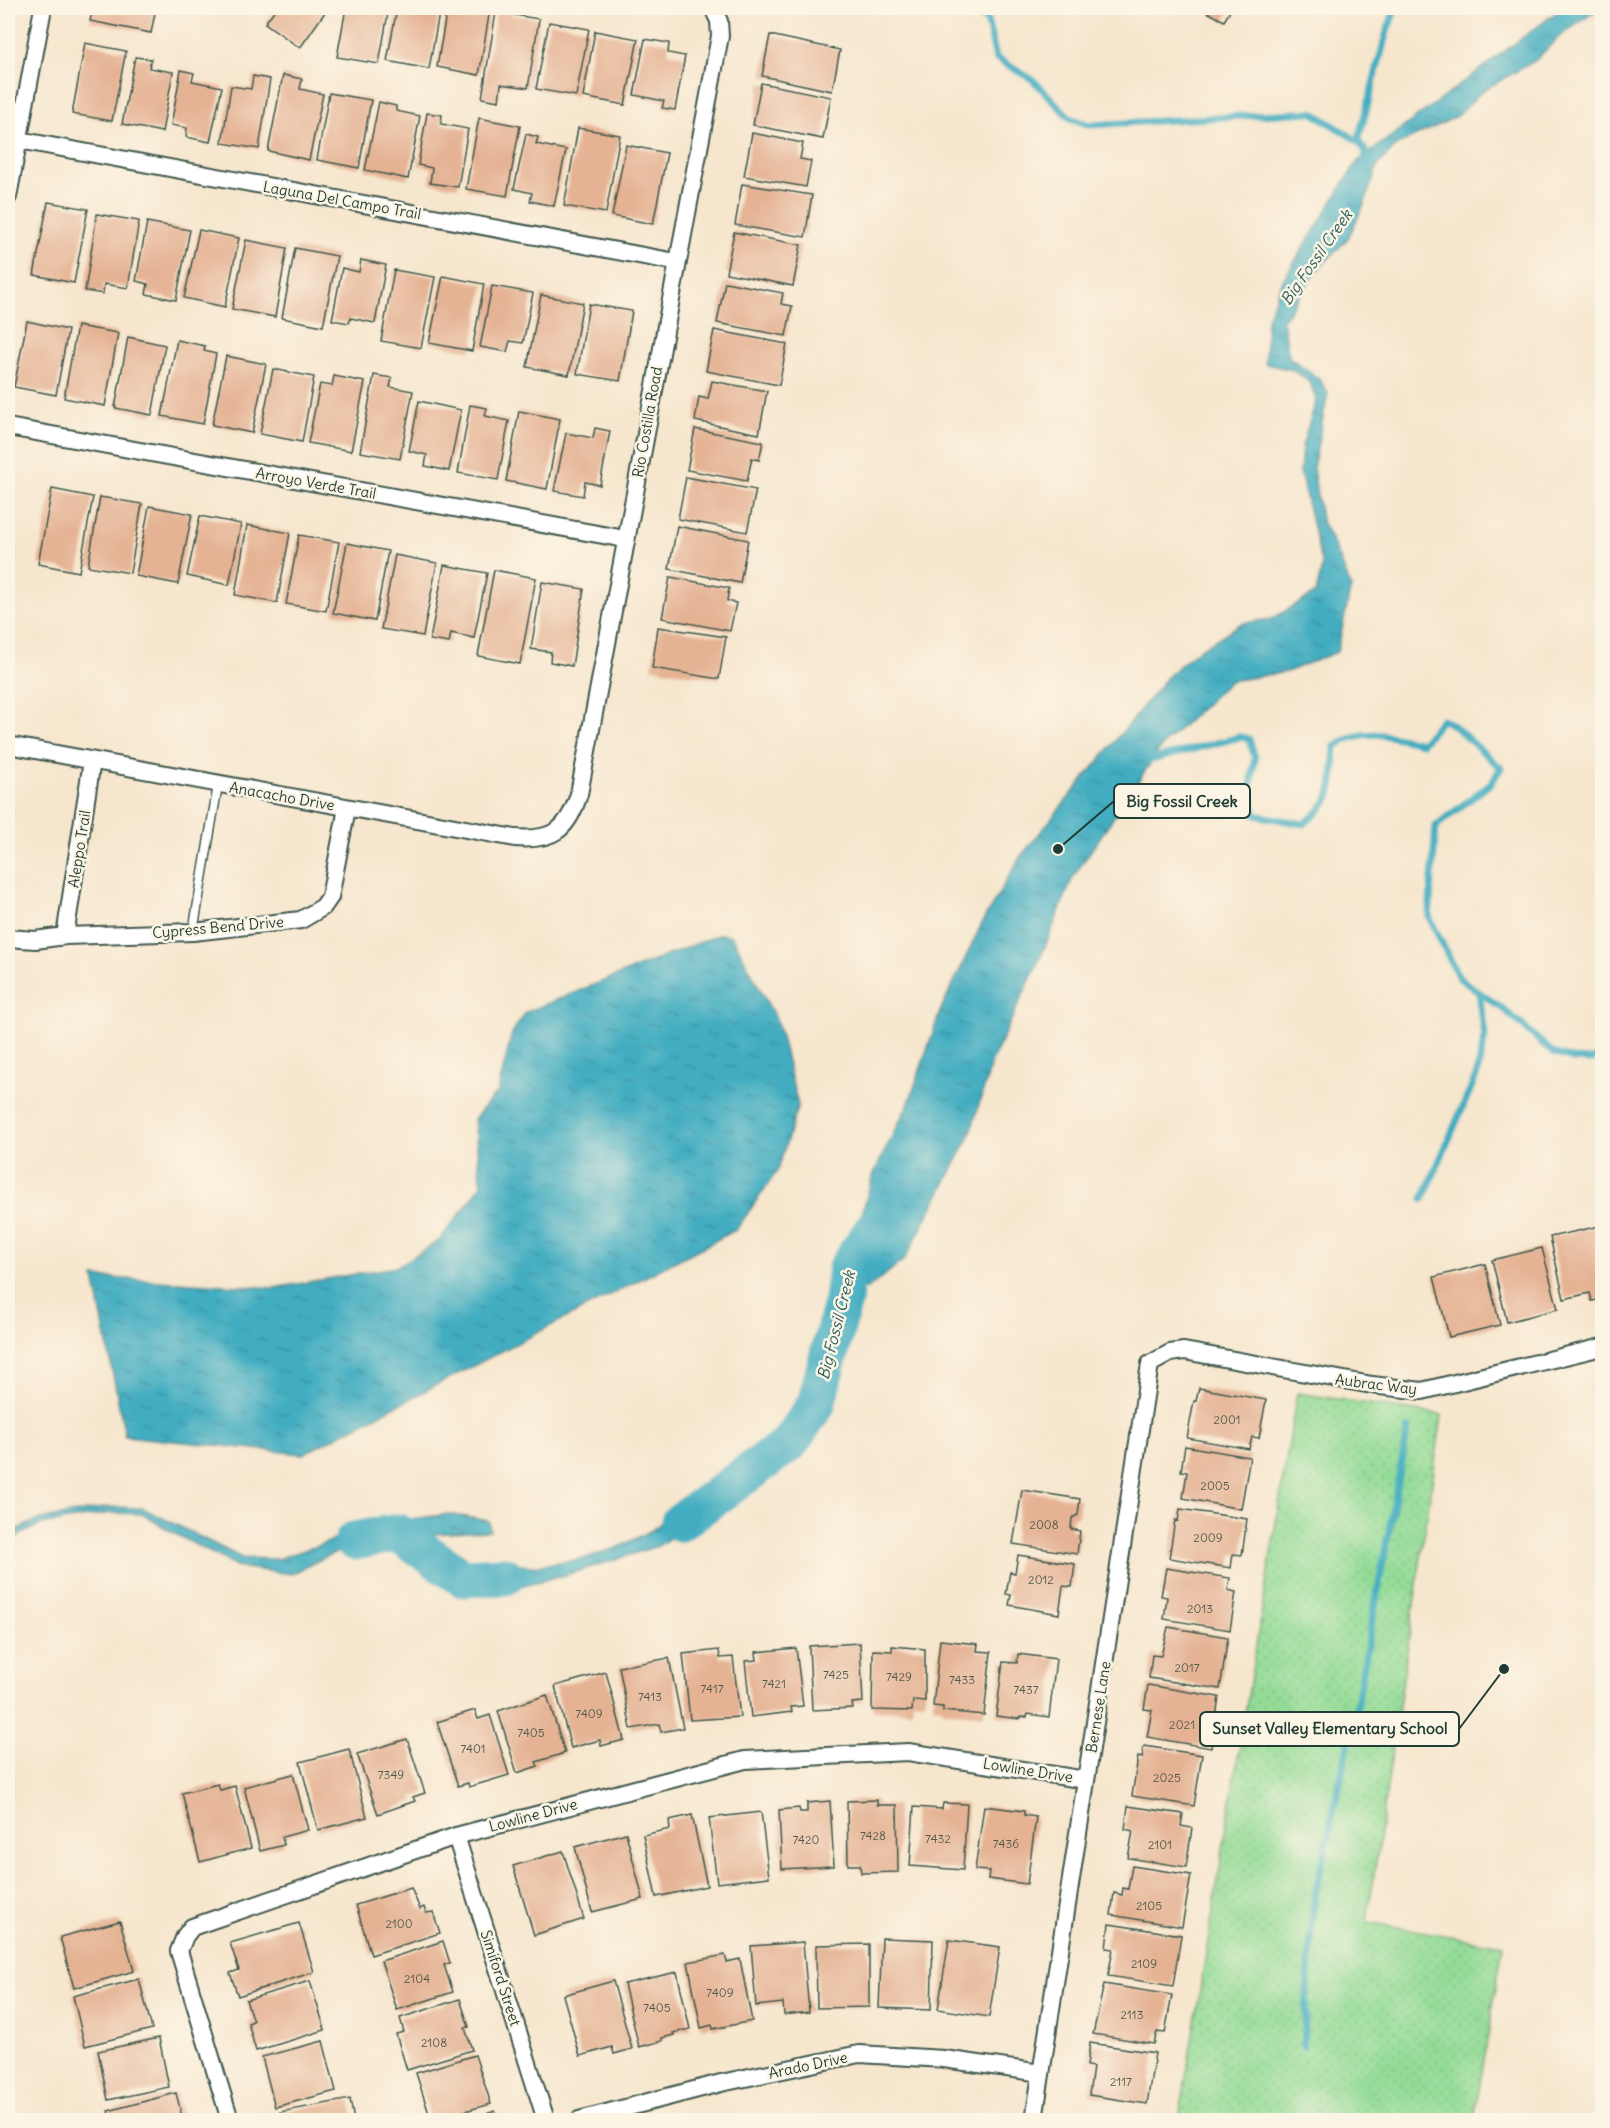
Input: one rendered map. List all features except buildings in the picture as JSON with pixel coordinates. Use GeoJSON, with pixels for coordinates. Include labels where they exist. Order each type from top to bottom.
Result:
{"type":"FeatureCollection","features":[{"type":"Feature","properties":{"kind":"street"},"geometry":{"type":"LineString","coordinates":[[8,197],[13,139],[43,8]]}},
{"type":"Feature","properties":{"kind":"street","name":"Rio Costilla Road"},"geometry":{"type":"LineString","coordinates":[[556,833],[567,822],[579,794],[676,262],[720,36],[719,21],[713,8]]}},
{"type":"Feature","properties":{"kind":"street","name":"Laguna Del Campo Trail"},"geometry":{"type":"LineString","coordinates":[[13,139],[676,262]]}},
{"type":"Feature","properties":{"kind":"street","name":"Arroyo Verde Trail"},"geometry":{"type":"LineString","coordinates":[[8,427],[625,540]]}},
{"type":"Feature","properties":{"kind":"street","name":"Anacacho Drive"},"geometry":{"type":"LineString","coordinates":[[8,745],[515,838],[532,839],[556,833]]}},
{"type":"Feature","properties":{"kind":"street","name":"Aleppo Trail"},"geometry":{"type":"LineString","coordinates":[[65,936],[92,761]]}},
{"type":"Feature","properties":{"kind":"street","name":"Cypress Bend Drive"},"geometry":{"type":"LineString","coordinates":[[8,938],[35,940],[65,936],[193,932],[301,920],[323,907],[330,897],[347,808]]}},
{"type":"Feature","properties":{"kind":"street","name":"Aubrac Way"},"geometry":{"type":"LineString","coordinates":[[1150,1364],[1170,1353],[1184,1351],[1372,1385],[1422,1391],[1602,1347]]}},
{"type":"Feature","properties":{"kind":"street","name":"Bernese Lane"},"geometry":{"type":"LineString","coordinates":[[1034,2121],[1150,1364]]}},
{"type":"Feature","properties":{"kind":"street","name":"Lowline Drive"},"geometry":{"type":"LineString","coordinates":[[230,2121],[179,1950],[184,1936],[192,1927],[456,1836],[745,1760],[909,1752],[1086,1780]]}},
{"type":"Feature","properties":{"kind":"street","name":"Simiford Street"},"geometry":{"type":"LineString","coordinates":[[456,1836],[546,2121]]}},
{"type":"Feature","properties":{"kind":"street","name":"Arado Drive"},"geometry":{"type":"LineString","coordinates":[[579,2121],[721,2083],[859,2054],[944,2059],[1041,2073]]}},
{"type":"Feature","properties":{"kind":"lane"},"geometry":{"type":"LineString","coordinates":[[193,932],[218,785]]}},
{"type":"Feature","properties":{"kind":"green space"},"geometry":{"type":"Polygon","coordinates":[[[1297,1393],[1442,1415],[1367,1922],[1503,1945],[1474,2120],[1179,2120],[1297,1393]]]}},
{"type":"Feature","properties":{"kind":"water"},"geometry":{"type":"Polygon","coordinates":[[[1562,8],[1600,8],[1559,37],[1535,61],[1482,91],[1458,116],[1397,145],[1378,165],[1364,205],[1348,238],[1317,271],[1283,320],[1289,357],[1319,379],[1328,393],[1313,468],[1321,519],[1351,587],[1337,652],[1287,672],[1230,681],[1162,746],[1073,877],[1042,954],[992,1061],[969,1138],[905,1259],[867,1289],[856,1279],[857,1230],[873,1175],[909,1102],[941,1009],[984,919],[1021,856],[1168,676],[1194,653],[1242,623],[1272,619],[1316,593],[1322,566],[1300,472],[1302,447],[1316,400],[1310,383],[1293,370],[1265,364],[1267,318],[1283,280],[1357,162],[1562,8]]]}},
{"type":"Feature","properties":{"kind":"water"},"geometry":{"type":"Polygon","coordinates":[[[720,934],[732,936],[777,1021],[798,1105],[778,1170],[736,1230],[303,1454],[125,1436],[94,1277],[274,1288],[396,1267],[439,1241],[481,1186],[474,1119],[498,1091],[512,1033],[526,1012],[720,934]]]}},
{"type":"Feature","properties":{"kind":"water"},"geometry":{"type":"Polygon","coordinates":[[[725,1488],[725,1500],[658,1546],[573,1573],[516,1587],[460,1589],[443,1576],[488,1562],[534,1566],[586,1558],[619,1547],[652,1530],[700,1494],[725,1488]]]}},
{"type":"Feature","properties":{"kind":"water"},"geometry":{"type":"Polygon","coordinates":[[[109,1507],[143,1508],[242,1558],[277,1559],[389,1522],[448,1514],[489,1521],[490,1531],[412,1535],[370,1548],[332,1554],[291,1574],[238,1567],[142,1514],[110,1513],[40,1525],[8,1541],[8,1533],[38,1520],[109,1507]]]}},
{"type":"Feature","properties":{"kind":"waterway"},"geometry":{"type":"LineString","coordinates":[[925,8],[935,11],[967,11],[987,19],[996,58],[1033,80],[1070,118],[1090,125],[1312,112],[1358,141]]}},
{"type":"Feature","properties":{"kind":"waterway"},"geometry":{"type":"LineString","coordinates":[[1366,162],[1365,150],[1358,141],[1387,31],[1396,8]]}},
{"type":"Feature","properties":{"kind":"waterway"},"geometry":{"type":"LineString","coordinates":[[1147,761],[1240,737],[1249,739],[1255,758],[1250,790],[1255,815],[1304,824],[1315,815],[1328,798],[1333,781],[1335,746],[1367,734],[1422,743],[1442,719],[1454,726],[1501,768],[1491,783],[1436,826],[1429,917],[1459,978],[1506,1011],[1553,1053],[1572,1059],[1592,1060],[1602,1054]]}},
{"type":"Feature","properties":{"kind":"waterway"},"geometry":{"type":"LineString","coordinates":[[1423,1199],[1477,1074],[1485,1036],[1479,992]]}},
{"type":"Feature","properties":{"kind":"waterway","name":"Big Fossil Creek"},"geometry":{"type":"LineString","coordinates":[[680,1522],[790,1443],[816,1404],[843,1300],[847,1268],[886,1211]]}},
{"type":"Feature","properties":{"kind":"waterway"},"geometry":{"type":"LineString","coordinates":[[1303,2046],[1314,1900],[1355,1714],[1408,1428]]}},
{"type":"Feature","properties":{"kind":"waterway","name":"Big Fossil Creek"},"geometry":{"type":"LineString","coordinates":[[354,1541],[398,1533],[463,1578],[505,1576]]}},
{"type":"Feature","properties":{"kind":"place","name":"Big Fossil Creek"},"geometry":{"type":"Point","coordinates":[1058,849]}},
{"type":"Feature","properties":{"kind":"place","name":"Sunset Valley Elementary School"},"geometry":{"type":"Point","coordinates":[1504,1669]}}]}
